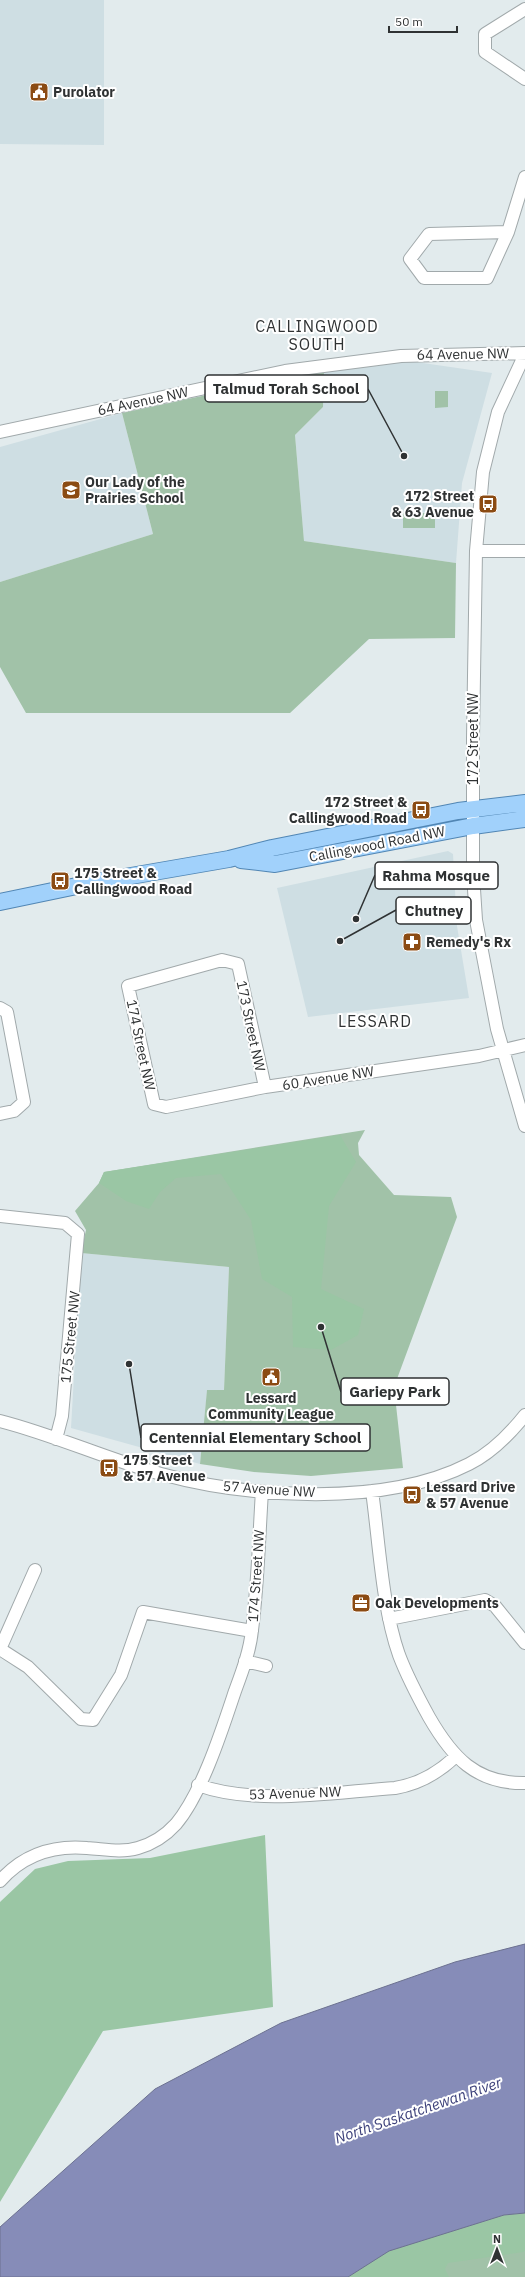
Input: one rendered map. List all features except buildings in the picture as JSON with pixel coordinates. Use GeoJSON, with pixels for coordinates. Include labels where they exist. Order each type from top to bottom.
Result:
{"type":"FeatureCollection","features":[{"type":"Feature","properties":{"kind":"main road","name":"Callingwood Road NW"},"geometry":{"type":"LineString","coordinates":[[0,902],[96,882],[229,860],[272,848],[473,809],[525,803]]}},
{"type":"Feature","properties":{"kind":"main road","name":"Callingwood Road NW"},"geometry":{"type":"LineString","coordinates":[[229,860],[275,864],[473,826],[525,820]]}},
{"type":"Feature","properties":{"kind":"street"},"geometry":{"type":"LineString","coordinates":[[525,9],[485,34],[485,52],[525,79]]}},
{"type":"Feature","properties":{"kind":"street"},"geometry":{"type":"LineString","coordinates":[[508,232],[429,234],[410,259],[424,278],[487,278],[508,232],[525,177]]}},
{"type":"Feature","properties":{"kind":"street","name":"64 Avenue NW"},"geometry":{"type":"LineString","coordinates":[[0,432],[285,371],[401,356],[525,353]]}},
{"type":"Feature","properties":{"kind":"street","name":"172 Street NW"},"geometry":{"type":"LineString","coordinates":[[525,353],[498,412],[483,472],[476,551],[473,809],[476,920],[486,981],[502,1050],[525,1126]]}},
{"type":"Feature","properties":{"kind":"street"},"geometry":{"type":"LineString","coordinates":[[476,551],[525,551]]}},
{"type":"Feature","properties":{"kind":"street","name":"173 Street NW"},"geometry":{"type":"LineString","coordinates":[[128,986],[222,960],[238,964],[264,1087]]}},
{"type":"Feature","properties":{"kind":"street","name":"174 Street NW"},"geometry":{"type":"LineString","coordinates":[[128,986],[154,1104]]}},
{"type":"Feature","properties":{"kind":"street"},"geometry":{"type":"LineString","coordinates":[[0,1114],[14,1111],[24,1102],[4,1010]]}},
{"type":"Feature","properties":{"kind":"street","name":"60 Avenue NW"},"geometry":{"type":"LineString","coordinates":[[154,1104],[166,1107],[264,1087],[467,1058],[525,1045]]}},
{"type":"Feature","properties":{"kind":"street","name":"175 Street NW"},"geometry":{"type":"LineString","coordinates":[[0,1216],[65,1223],[78,1234],[61,1421],[56,1439]]}},
{"type":"Feature","properties":{"kind":"street","name":"57 Avenue NW"},"geometry":{"type":"LineString","coordinates":[[0,1421],[161,1474],[219,1486],[262,1491],[323,1493],[372,1491],[399,1487],[449,1474],[488,1452],[508,1436],[525,1415]]}},
{"type":"Feature","properties":{"kind":"street","name":"174 Street NW"},"geometry":{"type":"LineString","coordinates":[[198,1785],[220,1735],[245,1661],[252,1631],[262,1491]]}},
{"type":"Feature","properties":{"kind":"street"},"geometry":{"type":"LineString","coordinates":[[372,1491],[389,1619],[407,1675],[443,1741],[456,1757],[475,1771],[493,1779],[525,1783]]}},
{"type":"Feature","properties":{"kind":"street"},"geometry":{"type":"LineString","coordinates":[[35,1570],[0,1649],[28,1667],[81,1719],[93,1720],[121,1676],[143,1612],[252,1631]]}},
{"type":"Feature","properties":{"kind":"street"},"geometry":{"type":"LineString","coordinates":[[389,1619],[485,1600],[494,1606],[525,1643]]}},
{"type":"Feature","properties":{"kind":"street"},"geometry":{"type":"LineString","coordinates":[[245,1661],[266,1666]]}},
{"type":"Feature","properties":{"kind":"street","name":"53 Avenue NW"},"geometry":{"type":"LineString","coordinates":[[198,1785],[235,1794],[270,1796],[395,1788],[423,1780],[440,1770],[456,1757]]}},
{"type":"Feature","properties":{"kind":"street"},"geometry":{"type":"LineString","coordinates":[[0,1881],[12,1869],[28,1858],[50,1850],[74,1847],[121,1851],[148,1844],[159,1838],[175,1824],[186,1809],[198,1785]]}},
{"type":"Feature","properties":{"kind":"shaded area"},"geometry":{"type":"Polygon","coordinates":[[[0,0],[104,0],[104,145],[0,144],[0,0]]]}},
{"type":"Feature","properties":{"kind":"shaded area"},"geometry":{"type":"Polygon","coordinates":[[[409,361],[492,373],[462,483],[456,563],[304,541],[295,435],[323,407],[324,370],[409,361]]]}},
{"type":"Feature","properties":{"kind":"shaded area","name":"Our Lady of the Prairies School"},"geometry":{"type":"Polygon","coordinates":[[[122,413],[153,534],[0,582],[0,447],[122,413]]]}},
{"type":"Feature","properties":{"kind":"shaded area"},"geometry":{"type":"Polygon","coordinates":[[[448,851],[453,854],[457,926],[469,998],[308,1017],[277,888],[448,851]]]}},
{"type":"Feature","properties":{"kind":"shaded area"},"geometry":{"type":"Polygon","coordinates":[[[81,1253],[229,1267],[224,1390],[207,1391],[200,1464],[71,1428],[81,1253]]]}},
{"type":"Feature","properties":{"kind":"green space"},"geometry":{"type":"Polygon","coordinates":[[[324,370],[323,407],[295,435],[304,541],[456,563],[455,638],[369,639],[290,713],[26,713],[0,667],[0,582],[153,534],[122,413],[324,370]]]}},
{"type":"Feature","properties":{"kind":"green space"},"geometry":{"type":"Polygon","coordinates":[[[435,391],[448,391],[448,407],[435,408],[435,391]]]}},
{"type":"Feature","properties":{"kind":"green space"},"geometry":{"type":"Polygon","coordinates":[[[403,513],[435,513],[435,528],[403,528],[403,513]]]}},
{"type":"Feature","properties":{"kind":"green space"},"geometry":{"type":"Polygon","coordinates":[[[365,1130],[358,1143],[359,1155],[394,1195],[451,1197],[457,1217],[394,1387],[403,1468],[311,1476],[254,1472],[200,1464],[207,1390],[224,1390],[229,1267],[81,1253],[86,1230],[75,1211],[99,1183],[104,1172],[365,1130]]]}},
{"type":"Feature","properties":{"kind":"green space"},"geometry":{"type":"Polygon","coordinates":[[[340,1135],[356,1162],[329,1206],[321,1289],[364,1309],[358,1335],[331,1350],[293,1347],[292,1297],[262,1279],[251,1220],[221,1174],[176,1178],[160,1192],[149,1209],[126,1201],[99,1183],[104,1172],[340,1135]]]}},
{"type":"Feature","properties":{"kind":"green space"},"geometry":{"type":"Polygon","coordinates":[[[265,1835],[273,2007],[103,2031],[0,2202],[0,1902],[35,1869],[68,1861],[150,1858],[265,1835]]]}},
{"type":"Feature","properties":{"kind":"green space"},"geometry":{"type":"Polygon","coordinates":[[[525,2213],[525,2277],[348,2277],[388,2251],[504,2215],[525,2213]]]}},
{"type":"Feature","properties":{"kind":"green space"},"geometry":{"type":"Polygon","coordinates":[[[525,2213],[525,2251],[523,2252],[448,2263],[445,2269],[449,2277],[348,2277],[388,2251],[504,2215],[525,2213]]]}},
{"type":"Feature","properties":{"kind":"water","name":"North Saskatchewan River"},"geometry":{"type":"Polygon","coordinates":[[[525,1944],[525,2213],[504,2215],[389,2251],[348,2277],[0,2277],[0,2227],[155,2089],[281,2023],[455,1962],[525,1944]]]}},
{"type":"Feature","properties":{"kind":"place","name":"Purolator"},"geometry":{"type":"Point","coordinates":[39,92]}},
{"type":"Feature","properties":{"kind":"place","name":"Talmud Torah School"},"geometry":{"type":"Point","coordinates":[404,456]}},
{"type":"Feature","properties":{"kind":"place","name":"Our Lady of the Prairies School"},"geometry":{"type":"Point","coordinates":[71,490]}},
{"type":"Feature","properties":{"kind":"place","name":"172 Street & 63 Avenue"},"geometry":{"type":"Point","coordinates":[488,504]}},
{"type":"Feature","properties":{"kind":"place","name":"172 Street & Callingwood Road"},"geometry":{"type":"Point","coordinates":[421,810]}},
{"type":"Feature","properties":{"kind":"place","name":"175 Street & Callingwood Road"},"geometry":{"type":"Point","coordinates":[60,881]}},
{"type":"Feature","properties":{"kind":"place","name":"Rahma Mosque"},"geometry":{"type":"Point","coordinates":[356,919]}},
{"type":"Feature","properties":{"kind":"place","name":"Chutney"},"geometry":{"type":"Point","coordinates":[340,941]}},
{"type":"Feature","properties":{"kind":"place","name":"Remedy's Rx"},"geometry":{"type":"Point","coordinates":[412,942]}},
{"type":"Feature","properties":{"kind":"place","name":"Gariepy Park"},"geometry":{"type":"Point","coordinates":[321,1327]}},
{"type":"Feature","properties":{"kind":"place","name":"Centennial Elementary School"},"geometry":{"type":"Point","coordinates":[129,1364]}},
{"type":"Feature","properties":{"kind":"place","name":"Lessard Community League"},"geometry":{"type":"Point","coordinates":[271,1377]}},
{"type":"Feature","properties":{"kind":"place","name":"175 Street & 57 Avenue"},"geometry":{"type":"Point","coordinates":[109,1468]}},
{"type":"Feature","properties":{"kind":"place","name":"Lessard Drive & 57 Avenue"},"geometry":{"type":"Point","coordinates":[412,1495]}},
{"type":"Feature","properties":{"kind":"place","name":"Oak Developments"},"geometry":{"type":"Point","coordinates":[361,1603]}},
{"type":"Feature","properties":{"kind":"district","name":"CALLINGWOOD SOUTH"},"geometry":{"type":"Point","coordinates":[317,335]}},
{"type":"Feature","properties":{"kind":"district","name":"LESSARD"},"geometry":{"type":"Point","coordinates":[375,1021]}}]}
